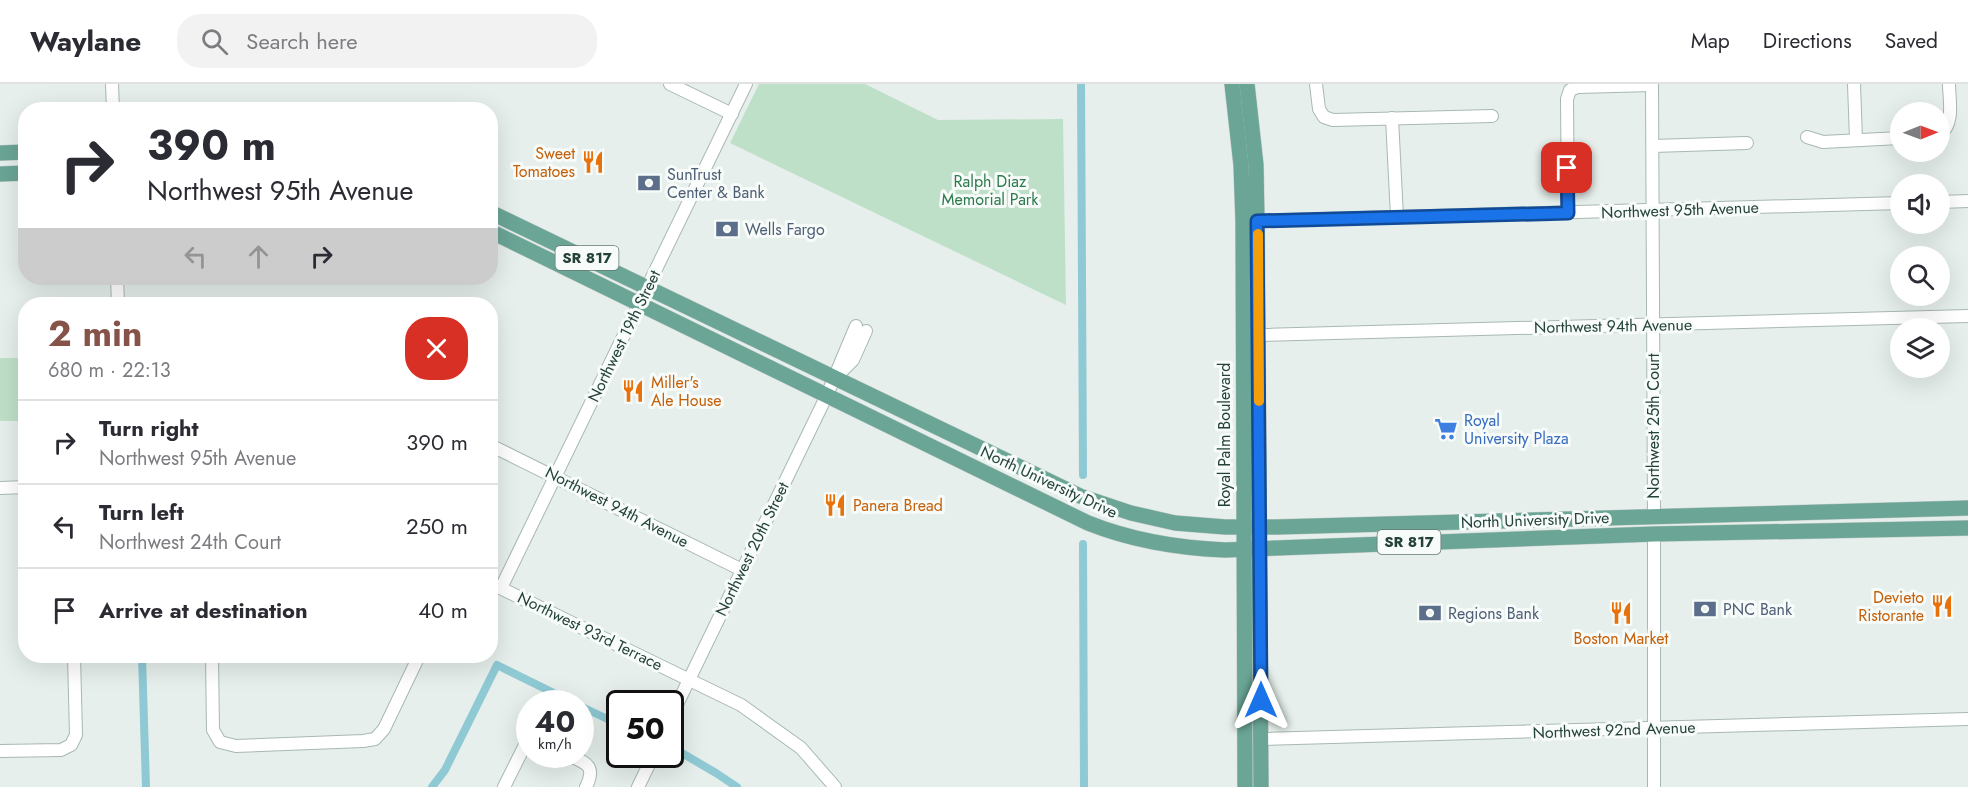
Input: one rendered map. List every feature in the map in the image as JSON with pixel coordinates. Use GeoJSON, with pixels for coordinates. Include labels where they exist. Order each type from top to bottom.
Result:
{"type":"FeatureCollection","features":[{"type":"Feature","properties":{"kind":"main road","name":"Royal Palm Boulevard"},"geometry":{"type":"LineString","coordinates":[[1232,84],[1250,221],[1259,335],[1261,787]]}},
{"type":"Feature","properties":{"kind":"main road","name":"Royal Palm Boulevard"},"geometry":{"type":"LineString","coordinates":[[1245,787],[1242,350],[1256,165],[1247,84]]}},
{"type":"Feature","properties":{"kind":"main road"},"geometry":{"type":"LineString","coordinates":[[0,153],[18,152]]}},
{"type":"Feature","properties":{"kind":"main road"},"geometry":{"type":"LineString","coordinates":[[0,174],[18,173]]}},
{"type":"Feature","properties":{"kind":"main road","name":"North University Drive"},"geometry":{"type":"LineString","coordinates":[[498,216],[1080,496],[1131,513],[1175,523],[1260,527],[1968,508]]}},
{"type":"Feature","properties":{"kind":"main road","name":"North University Drive"},"geometry":{"type":"LineString","coordinates":[[498,235],[1102,529],[1174,547],[1243,549],[1654,534],[1968,528]]}},
{"type":"Feature","properties":{"kind":"main road"},"geometry":{"type":"LineString","coordinates":[[1242,350],[1259,380]]}},
{"type":"Feature","properties":{"kind":"main road"},"geometry":{"type":"LineString","coordinates":[[954,458],[968,453],[997,457]]}},
{"type":"Feature","properties":{"kind":"main road"},"geometry":{"type":"LineString","coordinates":[[1654,534],[1659,526],[1666,523],[1704,515]]}},
{"type":"Feature","properties":{"kind":"main road"},"geometry":{"type":"LineString","coordinates":[[1610,536],[1646,526],[1654,516]]}},
{"type":"Feature","properties":{"kind":"street"},"geometry":{"type":"LineString","coordinates":[[112,84],[113,102]]}},
{"type":"Feature","properties":{"kind":"street"},"geometry":{"type":"LineString","coordinates":[[670,84],[732,114]]}},
{"type":"Feature","properties":{"kind":"street","name":"Northwest 19th Street"},"geometry":{"type":"LineString","coordinates":[[498,581],[555,476],[746,84]]}},
{"type":"Feature","properties":{"kind":"street"},"geometry":{"type":"LineString","coordinates":[[1316,84],[1319,109],[1324,117],[1333,120],[1492,116]]}},
{"type":"Feature","properties":{"kind":"street"},"geometry":{"type":"LineString","coordinates":[[1854,84],[1856,140]]}},
{"type":"Feature","properties":{"kind":"street"},"geometry":{"type":"LineString","coordinates":[[1949,84],[1949,102]]}},
{"type":"Feature","properties":{"kind":"street"},"geometry":{"type":"LineString","coordinates":[[1568,213],[1567,99],[1570,90],[1578,87],[1652,85]]}},
{"type":"Feature","properties":{"kind":"street","name":"Northwest 25th Court"},"geometry":{"type":"LineString","coordinates":[[1652,85],[1654,516]]}},
{"type":"Feature","properties":{"kind":"street"},"geometry":{"type":"LineString","coordinates":[[1392,118],[1397,217]]}},
{"type":"Feature","properties":{"kind":"street"},"geometry":{"type":"LineString","coordinates":[[1807,137],[1823,142],[1890,138]]}},
{"type":"Feature","properties":{"kind":"street"},"geometry":{"type":"LineString","coordinates":[[1653,146],[1747,143]]}},
{"type":"Feature","properties":{"kind":"street"},"geometry":{"type":"LineString","coordinates":[[1950,202],[1968,201]]}},
{"type":"Feature","properties":{"kind":"street","name":"Northwest 95th Avenue"},"geometry":{"type":"LineString","coordinates":[[1250,221],[1890,203]]}},
{"type":"Feature","properties":{"kind":"street","name":"Northwest 94th Avenue"},"geometry":{"type":"LineString","coordinates":[[1259,335],[1968,315]]}},
{"type":"Feature","properties":{"kind":"street","name":"Northwest 20th Street"},"geometry":{"type":"LineString","coordinates":[[684,692],[827,395],[833,378],[853,360],[861,329]]}},
{"type":"Feature","properties":{"kind":"street","name":"Northwest 94th Avenue"},"geometry":{"type":"LineString","coordinates":[[498,449],[742,570]]}},
{"type":"Feature","properties":{"kind":"street"},"geometry":{"type":"LineString","coordinates":[[0,488],[18,487]]}},
{"type":"Feature","properties":{"kind":"street"},"geometry":{"type":"LineString","coordinates":[[1654,534],[1654,787]]}},
{"type":"Feature","properties":{"kind":"street","name":"Northwest 93rd Terrace"},"geometry":{"type":"LineString","coordinates":[[498,586],[741,705],[801,748],[835,787]]}},
{"type":"Feature","properties":{"kind":"street"},"geometry":{"type":"LineString","coordinates":[[0,751],[61,750],[72,745],[76,735],[74,663]]}},
{"type":"Feature","properties":{"kind":"street"},"geometry":{"type":"LineString","coordinates":[[212,663],[213,730],[220,742],[236,746],[375,739],[384,729],[416,663]]}},
{"type":"Feature","properties":{"kind":"street","name":"Northwest 92nd Avenue"},"geometry":{"type":"LineString","coordinates":[[1261,739],[1968,719]]}},
{"type":"Feature","properties":{"kind":"street"},"geometry":{"type":"LineString","coordinates":[[504,787],[516,763]]}},
{"type":"Feature","properties":{"kind":"street"},"geometry":{"type":"LineString","coordinates":[[586,787],[591,778],[590,768]]}},
{"type":"Feature","properties":{"kind":"street"},"geometry":{"type":"LineString","coordinates":[[638,787],[647,768]]}},
{"type":"Feature","properties":{"kind":"green space","name":"Ralph Diaz Memorial Park"},"geometry":{"type":"Polygon","coordinates":[[[759,84],[865,84],[938,120],[1063,119],[1066,305],[730,143],[759,84]]]}},
{"type":"Feature","properties":{"kind":"green space"},"geometry":{"type":"Polygon","coordinates":[[[0,358],[18,358],[18,421],[0,421],[0,358]]]}},
{"type":"Feature","properties":{"kind":"waterway"},"geometry":{"type":"LineString","coordinates":[[1081,84],[1083,475]]}},
{"type":"Feature","properties":{"kind":"waterway"},"geometry":{"type":"LineString","coordinates":[[1083,544],[1084,787]]}},
{"type":"Feature","properties":{"kind":"waterway"},"geometry":{"type":"LineString","coordinates":[[142,663],[146,787]]}},
{"type":"Feature","properties":{"kind":"waterway"},"geometry":{"type":"LineString","coordinates":[[432,787],[445,770],[497,665],[548,690]]}},
{"type":"Feature","properties":{"kind":"waterway"},"geometry":{"type":"LineString","coordinates":[[594,713],[606,718]]}},
{"type":"Feature","properties":{"kind":"waterway"},"geometry":{"type":"LineString","coordinates":[[684,754],[737,787]]}},
{"type":"Feature","properties":{"kind":"slow traffic"},"geometry":{"type":"LineString","coordinates":[[1258,234],[1259,401]]}},
{"type":"Feature","properties":{"kind":"place","name":"Sweet Tomatoes"},"geometry":{"type":"Point","coordinates":[593,162]}},
{"type":"Feature","properties":{"kind":"place","name":"SunTrust Center & Bank"},"geometry":{"type":"Point","coordinates":[649,183]}},
{"type":"Feature","properties":{"kind":"place","name":"Wells Fargo"},"geometry":{"type":"Point","coordinates":[727,229]}},
{"type":"Feature","properties":{"kind":"place","name":"Miller's Ale House"},"geometry":{"type":"Point","coordinates":[633,391]}},
{"type":"Feature","properties":{"kind":"place","name":"Royal University Plaza"},"geometry":{"type":"Point","coordinates":[1446,429]}},
{"type":"Feature","properties":{"kind":"place","name":"Panera Bread"},"geometry":{"type":"Point","coordinates":[835,505]}},
{"type":"Feature","properties":{"kind":"place","name":"Devieto Ristorante"},"geometry":{"type":"Point","coordinates":[1942,606]}},
{"type":"Feature","properties":{"kind":"place","name":"PNC Bank"},"geometry":{"type":"Point","coordinates":[1705,609]}},
{"type":"Feature","properties":{"kind":"place","name":"Regions Bank"},"geometry":{"type":"Point","coordinates":[1430,613]}},
{"type":"Feature","properties":{"kind":"place","name":"Boston Market"},"geometry":{"type":"Point","coordinates":[1621,613]}},
{"type":"Feature","properties":{"kind":"route"},"geometry":{"type":"LineString","coordinates":[[1261,700],[1257,221],[1568,213],[1567,168]]}}]}
